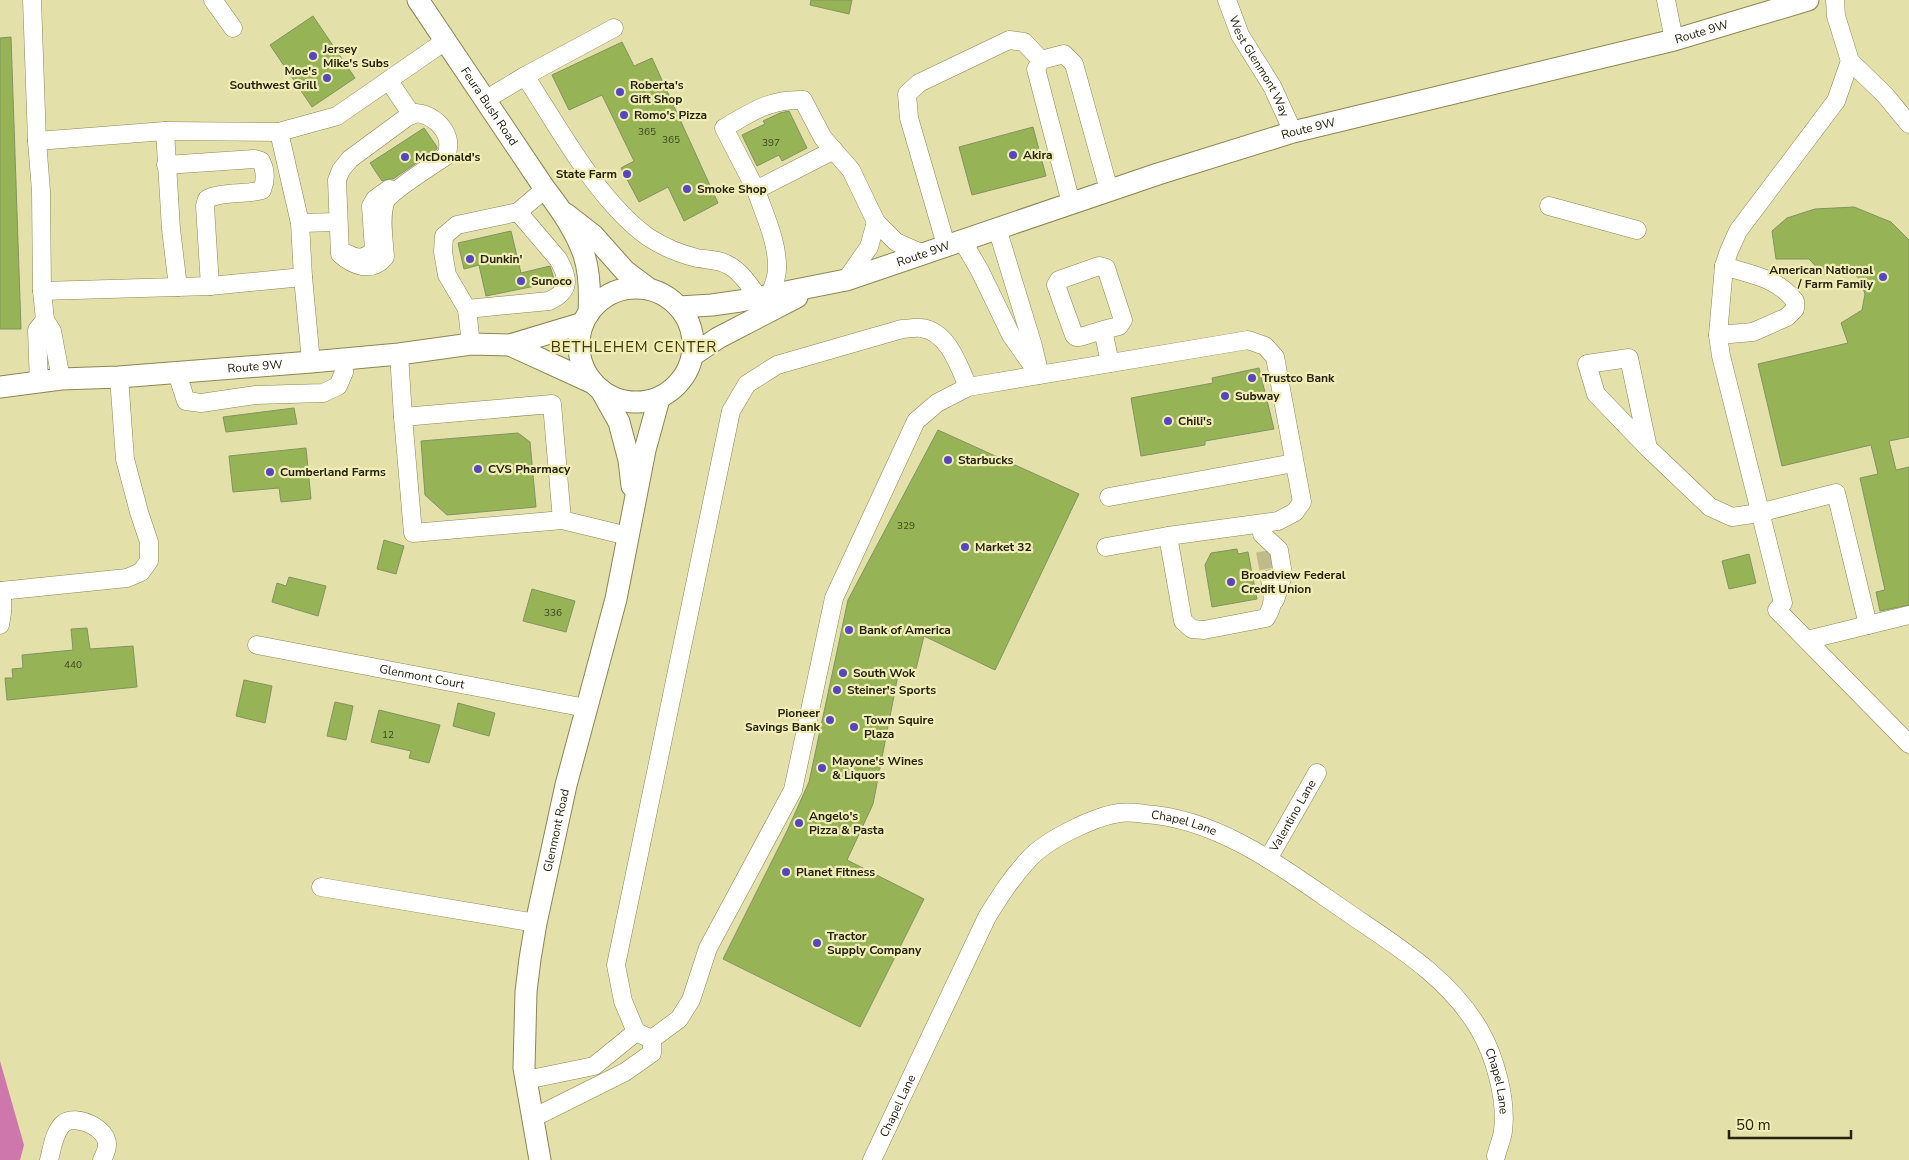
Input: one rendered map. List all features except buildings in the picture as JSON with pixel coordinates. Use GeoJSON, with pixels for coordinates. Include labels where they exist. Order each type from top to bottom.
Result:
{"type":"FeatureCollection","features":[{"type":"Feature","properties":{"kind":"main road","name":"Feura Bush Road"},"geometry":{"type":"LineString","coordinates":[[418,0],[545,189],[562,210],[593,235],[625,271],[649,289]]}},
{"type":"Feature","properties":{"kind":"main road","name":"Route 9W"},"geometry":{"type":"LineString","coordinates":[[679,306],[712,305],[817,287],[846,280],[1109,190],[1293,132],[1674,40],[1808,0]]}},
{"type":"Feature","properties":{"kind":"main road","name":"Feura Bush Road"},"geometry":{"type":"LineString","coordinates":[[562,210],[584,255],[590,289],[586,318]]}},
{"type":"Feature","properties":{"kind":"main road","name":"Route 9W"},"geometry":{"type":"LineString","coordinates":[[693,356],[712,342],[742,325],[817,287]]}},
{"type":"Feature","properties":{"kind":"main road"},"geometry":{"type":"LineString","coordinates":[[632,288],[649,289],[665,296],[679,306],[689,321],[694,338],[693,356],[687,374],[675,388],[658,399],[644,402],[628,402],[614,398],[597,387],[585,370],[580,355],[580,339],[586,318],[601,300],[616,292],[632,288]]}},
{"type":"Feature","properties":{"kind":"main road","name":"Route 9W"},"geometry":{"type":"LineString","coordinates":[[0,387],[61,379],[177,373],[345,359],[471,344],[510,345],[586,318]]}},
{"type":"Feature","properties":{"kind":"main road","name":"Route 9W"},"geometry":{"type":"LineString","coordinates":[[510,345],[597,387]]}},
{"type":"Feature","properties":{"kind":"main road","name":"Glenmont Road"},"geometry":{"type":"LineString","coordinates":[[597,387],[619,422],[629,460],[635,506]]}},
{"type":"Feature","properties":{"kind":"main road","name":"Glenmont Road"},"geometry":{"type":"LineString","coordinates":[[540,1160],[524,1068],[526,992],[536,923],[566,785],[616,599],[645,450],[658,399]]}},
{"type":"Feature","properties":{"kind":"street"},"geometry":{"type":"LineString","coordinates":[[32,0],[37,141],[41,191],[42,291],[45,320],[52,331],[61,379]]}},
{"type":"Feature","properties":{"kind":"street"},"geometry":{"type":"LineString","coordinates":[[213,0],[233,28]]}},
{"type":"Feature","properties":{"kind":"street","name":"West Glenmont Way"},"geometry":{"type":"LineString","coordinates":[[1227,0],[1240,35],[1272,86],[1293,132]]}},
{"type":"Feature","properties":{"kind":"street"},"geometry":{"type":"LineString","coordinates":[[1666,0],[1674,40]]}},
{"type":"Feature","properties":{"kind":"street"},"geometry":{"type":"LineString","coordinates":[[1835,0],[1836,16],[1850,61],[1891,102],[1909,124]]}},
{"type":"Feature","properties":{"kind":"street"},"geometry":{"type":"LineString","coordinates":[[486,100],[614,28]]}},
{"type":"Feature","properties":{"kind":"street"},"geometry":{"type":"LineString","coordinates":[[1039,374],[1011,335],[980,270],[954,243],[909,118],[906,94],[919,83],[1009,40],[1024,42],[1041,60]]}},
{"type":"Feature","properties":{"kind":"street"},"geometry":{"type":"LineString","coordinates":[[37,141],[165,132],[279,132],[337,116],[445,41]]}},
{"type":"Feature","properties":{"kind":"street"},"geometry":{"type":"LineString","coordinates":[[1071,203],[1036,69],[1041,60],[1064,54],[1074,64],[1109,190]]}},
{"type":"Feature","properties":{"kind":"street"},"geometry":{"type":"LineString","coordinates":[[1850,61],[1836,101],[1738,231],[1724,266],[1718,335],[1721,356],[1783,603],[1777,610],[1909,744]]}},
{"type":"Feature","properties":{"kind":"street"},"geometry":{"type":"LineString","coordinates":[[526,76],[590,176],[624,218],[650,238],[676,252],[715,260],[731,266],[764,296],[776,280],[777,259],[769,225],[756,190],[724,128],[755,110],[786,99],[804,100],[823,138],[851,170],[876,222],[896,242],[923,254]]}},
{"type":"Feature","properties":{"kind":"street"},"geometry":{"type":"LineString","coordinates":[[389,81],[412,115]]}},
{"type":"Feature","properties":{"kind":"street"},"geometry":{"type":"LineString","coordinates":[[1891,102],[1909,106]]}},
{"type":"Feature","properties":{"kind":"street"},"geometry":{"type":"LineString","coordinates":[[424,114],[429,116],[445,131],[449,148],[446,156],[394,192],[385,202],[383,222],[385,257],[380,263],[361,266],[348,262],[340,254],[338,230],[337,180],[341,170],[350,159],[412,115],[424,114]]}},
{"type":"Feature","properties":{"kind":"street"},"geometry":{"type":"LineString","coordinates":[[165,132],[166,165],[178,287]]}},
{"type":"Feature","properties":{"kind":"street"},"geometry":{"type":"LineString","coordinates":[[279,132],[300,222],[311,362]]}},
{"type":"Feature","properties":{"kind":"street"},"geometry":{"type":"LineString","coordinates":[[756,190],[834,150]]}},
{"type":"Feature","properties":{"kind":"street"},"geometry":{"type":"LineString","coordinates":[[166,165],[254,159],[261,161],[265,168],[265,183],[262,190],[253,193],[213,196],[207,200],[205,206],[210,286]]}},
{"type":"Feature","properties":{"kind":"street"},"geometry":{"type":"LineString","coordinates":[[471,344],[467,309],[447,275],[442,243],[444,236],[457,225],[518,212],[545,189]]}},
{"type":"Feature","properties":{"kind":"street"},"geometry":{"type":"LineString","coordinates":[[1548,206],[1637,230]]}},
{"type":"Feature","properties":{"kind":"street"},"geometry":{"type":"LineString","coordinates":[[467,309],[549,301],[563,292],[566,284],[563,267],[518,212]]}},
{"type":"Feature","properties":{"kind":"street"},"geometry":{"type":"LineString","coordinates":[[300,222],[338,230]]}},
{"type":"Feature","properties":{"kind":"street"},"geometry":{"type":"LineString","coordinates":[[846,280],[865,255],[872,240],[876,222]]}},
{"type":"Feature","properties":{"kind":"street"},"geometry":{"type":"LineString","coordinates":[[997,228],[1034,346],[1039,374]]}},
{"type":"Feature","properties":{"kind":"street"},"geometry":{"type":"LineString","coordinates":[[1718,335],[1753,332],[1787,317],[1795,309],[1796,302],[1787,291],[1774,282],[1724,266]]}},
{"type":"Feature","properties":{"kind":"street"},"geometry":{"type":"LineString","coordinates":[[42,291],[210,286],[303,277]]}},
{"type":"Feature","properties":{"kind":"street"},"geometry":{"type":"LineString","coordinates":[[39,383],[37,330],[45,320]]}},
{"type":"Feature","properties":{"kind":"street"},"geometry":{"type":"LineString","coordinates":[[533,1118],[625,1072],[652,1053],[644,1035],[623,1000],[616,965],[731,411],[747,384],[776,365],[902,329],[922,328],[938,335],[954,354],[968,387]]}},
{"type":"Feature","properties":{"kind":"street"},"geometry":{"type":"LineString","coordinates":[[1103,330],[1110,363]]}},
{"type":"Feature","properties":{"kind":"street"},"geometry":{"type":"LineString","coordinates":[[526,1080],[594,1066],[644,1035],[679,1019],[691,1000],[708,948],[793,790],[834,598],[916,420],[937,403],[968,387],[1039,374],[1248,340],[1265,346],[1275,357],[1302,502],[1295,512],[1278,521],[1262,536]]}},
{"type":"Feature","properties":{"kind":"street"},"geometry":{"type":"LineString","coordinates":[[399,354],[402,417],[413,533],[562,520],[628,536]]}},
{"type":"Feature","properties":{"kind":"street"},"geometry":{"type":"LineString","coordinates":[[1648,448],[1628,358],[1587,364],[1596,394],[1648,448],[1710,507],[1732,517],[1760,513],[1836,493],[1868,625]]}},
{"type":"Feature","properties":{"kind":"street"},"geometry":{"type":"LineString","coordinates":[[177,373],[186,401],[201,403],[256,395],[323,392],[338,386],[344,372],[345,359]]}},
{"type":"Feature","properties":{"kind":"street"},"geometry":{"type":"LineString","coordinates":[[0,625],[2,613],[1,591],[127,578],[141,572],[149,561],[149,542],[138,512],[125,459],[119,377]]}},
{"type":"Feature","properties":{"kind":"street"},"geometry":{"type":"LineString","coordinates":[[402,417],[552,404],[562,520]]}},
{"type":"Feature","properties":{"kind":"street"},"geometry":{"type":"LineString","coordinates":[[1109,497],[1294,463]]}},
{"type":"Feature","properties":{"kind":"street"},"geometry":{"type":"LineString","coordinates":[[1106,547],[1168,536],[1262,536],[1279,550],[1283,575],[1282,584],[1266,618],[1204,630],[1192,629],[1183,620],[1168,536]]}},
{"type":"Feature","properties":{"kind":"street"},"geometry":{"type":"LineString","coordinates":[[1270,579],[1273,593],[1272,607]]}},
{"type":"Feature","properties":{"kind":"street"},"geometry":{"type":"LineString","coordinates":[[1807,640],[1909,615]]}},
{"type":"Feature","properties":{"kind":"street","name":"Glenmont Court"},"geometry":{"type":"LineString","coordinates":[[257,645],[586,708]]}},
{"type":"Feature","properties":{"kind":"street","name":"Valentino Lane"},"geometry":{"type":"LineString","coordinates":[[1268,859],[1317,773]]}},
{"type":"Feature","properties":{"kind":"street","name":"Chapel Lane"},"geometry":{"type":"LineString","coordinates":[[872,1160],[987,917],[1007,884],[1030,857],[1064,834],[1090,821],[1120,813],[1162,815],[1194,824],[1268,859],[1410,956],[1445,984],[1460,1001],[1480,1030],[1495,1068],[1503,1103],[1503,1131],[1498,1159]]}},
{"type":"Feature","properties":{"kind":"street"},"geometry":{"type":"LineString","coordinates":[[321,886],[536,923]]}},
{"type":"Feature","properties":{"kind":"street"},"geometry":{"type":"LineString","coordinates":[[49,1160],[57,1133],[64,1123],[73,1120],[93,1126],[103,1133],[105,1152]]}},
{"type":"Feature","properties":{"kind":"shaded area"},"geometry":{"type":"Polygon","coordinates":[[[0,1061],[24,1145],[20,1160],[0,1160],[0,1061]]]}},
{"type":"Feature","properties":{"kind":"tunnel"},"geometry":{"type":"LineString","coordinates":[[1265,551],[1270,579]]}},
{"type":"Feature","properties":{"kind":"place","name":"Jersey Mike's Subs"},"geometry":{"type":"Point","coordinates":[313,56]}},
{"type":"Feature","properties":{"kind":"place","name":"Moe's Southwest Grill"},"geometry":{"type":"Point","coordinates":[327,78]}},
{"type":"Feature","properties":{"kind":"place","name":"Roberta's Gift Shop"},"geometry":{"type":"Point","coordinates":[620,92]}},
{"type":"Feature","properties":{"kind":"place","name":"Romo's Pizza"},"geometry":{"type":"Point","coordinates":[624,115]}},
{"type":"Feature","properties":{"kind":"place","name":"Akira"},"geometry":{"type":"Point","coordinates":[1013,155]}},
{"type":"Feature","properties":{"kind":"place","name":"McDonald's"},"geometry":{"type":"Point","coordinates":[405,157]}},
{"type":"Feature","properties":{"kind":"place","name":"State Farm"},"geometry":{"type":"Point","coordinates":[627,174]}},
{"type":"Feature","properties":{"kind":"place","name":"Smoke Shop"},"geometry":{"type":"Point","coordinates":[687,189]}},
{"type":"Feature","properties":{"kind":"place","name":"Dunkin'"},"geometry":{"type":"Point","coordinates":[470,259]}},
{"type":"Feature","properties":{"kind":"place","name":"American National / Farm Family"},"geometry":{"type":"Point","coordinates":[1883,277]}},
{"type":"Feature","properties":{"kind":"place","name":"Sunoco"},"geometry":{"type":"Point","coordinates":[521,281]}},
{"type":"Feature","properties":{"kind":"place","name":"Trustco Bank"},"geometry":{"type":"Point","coordinates":[1252,378]}},
{"type":"Feature","properties":{"kind":"place","name":"Subway"},"geometry":{"type":"Point","coordinates":[1225,396]}},
{"type":"Feature","properties":{"kind":"place","name":"Chili's"},"geometry":{"type":"Point","coordinates":[1168,421]}},
{"type":"Feature","properties":{"kind":"place","name":"Starbucks"},"geometry":{"type":"Point","coordinates":[948,460]}},
{"type":"Feature","properties":{"kind":"place","name":"CVS Pharmacy"},"geometry":{"type":"Point","coordinates":[478,469]}},
{"type":"Feature","properties":{"kind":"place","name":"Cumberland Farms"},"geometry":{"type":"Point","coordinates":[270,472]}},
{"type":"Feature","properties":{"kind":"place","name":"Market 32"},"geometry":{"type":"Point","coordinates":[965,547]}},
{"type":"Feature","properties":{"kind":"place","name":"Broadview Federal Credit Union"},"geometry":{"type":"Point","coordinates":[1231,582]}},
{"type":"Feature","properties":{"kind":"place","name":"Bank of America"},"geometry":{"type":"Point","coordinates":[849,630]}},
{"type":"Feature","properties":{"kind":"place","name":"South Wok"},"geometry":{"type":"Point","coordinates":[843,673]}},
{"type":"Feature","properties":{"kind":"place","name":"Steiner's Sports"},"geometry":{"type":"Point","coordinates":[837,690]}},
{"type":"Feature","properties":{"kind":"place","name":"Pioneer Savings Bank"},"geometry":{"type":"Point","coordinates":[830,720]}},
{"type":"Feature","properties":{"kind":"place","name":"Town Squire Plaza"},"geometry":{"type":"Point","coordinates":[854,727]}},
{"type":"Feature","properties":{"kind":"place","name":"Mayone's Wines & Liquors"},"geometry":{"type":"Point","coordinates":[822,768]}},
{"type":"Feature","properties":{"kind":"place","name":"Angelo's Pizza & Pasta"},"geometry":{"type":"Point","coordinates":[799,823]}},
{"type":"Feature","properties":{"kind":"place","name":"Planet Fitness"},"geometry":{"type":"Point","coordinates":[786,872]}},
{"type":"Feature","properties":{"kind":"place","name":"Tractor Supply Company"},"geometry":{"type":"Point","coordinates":[817,943]}},
{"type":"Feature","properties":{"kind":"district","name":"BETHLEHEM CENTER"},"geometry":{"type":"Point","coordinates":[634,347]}}]}
